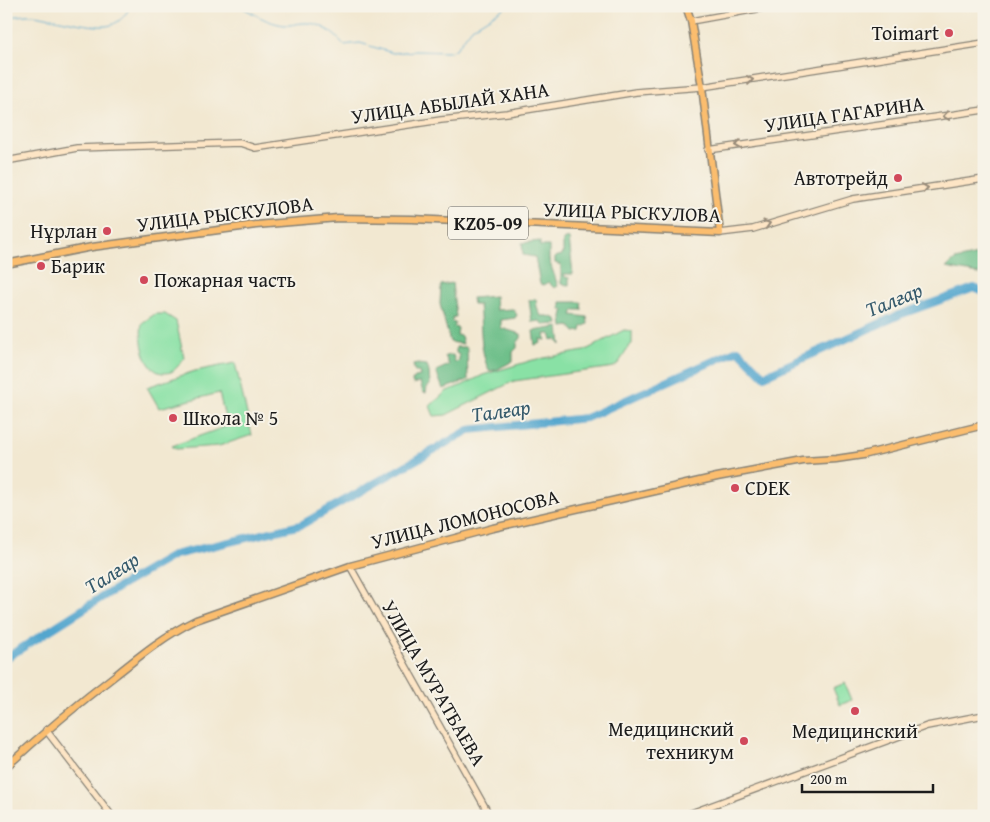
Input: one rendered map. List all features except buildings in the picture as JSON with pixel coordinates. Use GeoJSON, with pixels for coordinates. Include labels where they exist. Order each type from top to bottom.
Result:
{"type":"FeatureCollection","features":[{"type":"Feature","properties":{"kind":"main road"},"geometry":{"type":"LineString","coordinates":[[686,6],[691,20],[702,87],[708,150],[720,233]]}},
{"type":"Feature","properties":{"kind":"main road","name":"УЛИЦА РЫСКУЛОВА"},"geometry":{"type":"LineString","coordinates":[[6,264],[92,248],[256,225],[338,218],[412,219],[720,233]]}},
{"type":"Feature","properties":{"kind":"main road","name":"УЛИЦА ЛОМОНОСОВА"},"geometry":{"type":"LineString","coordinates":[[6,767],[46,730],[136,659],[178,629],[196,620],[350,566],[493,528],[608,501],[717,477],[803,461],[863,455],[984,425]]}},
{"type":"Feature","properties":{"kind":"street"},"geometry":{"type":"LineString","coordinates":[[691,20],[774,6]]}},
{"type":"Feature","properties":{"kind":"street","name":"УЛИЦА АБЫЛАЙ ХАНА"},"geometry":{"type":"LineString","coordinates":[[6,161],[77,148],[240,143],[255,148],[636,92],[702,87],[984,44]]}},
{"type":"Feature","properties":{"kind":"street","name":"УЛИЦА ГАГАРИНА"},"geometry":{"type":"LineString","coordinates":[[708,150],[984,110]]}},
{"type":"Feature","properties":{"kind":"street","name":"УЛИЦА РЫСКУЛОВА"},"geometry":{"type":"LineString","coordinates":[[720,233],[753,228],[853,199],[984,179]]}},
{"type":"Feature","properties":{"kind":"street","name":"УЛИЦА МУРАТБАЕВА"},"geometry":{"type":"LineString","coordinates":[[350,566],[490,816]]}},
{"type":"Feature","properties":{"kind":"street"},"geometry":{"type":"LineString","coordinates":[[683,816],[927,726],[984,715]]}},
{"type":"Feature","properties":{"kind":"street"},"geometry":{"type":"LineString","coordinates":[[46,730],[112,816]]}},
{"type":"Feature","properties":{"kind":"green space"},"geometry":{"type":"Polygon","coordinates":[[[569,238],[573,274],[564,274],[565,277],[569,278],[569,285],[561,284],[561,265],[555,263],[555,257],[562,255],[563,240],[569,238]]]}},
{"type":"Feature","properties":{"kind":"green space"},"geometry":{"type":"Polygon","coordinates":[[[540,241],[540,246],[549,246],[549,260],[558,286],[554,288],[548,282],[544,285],[540,284],[535,257],[523,255],[522,243],[540,241]]]}},
{"type":"Feature","properties":{"kind":"green space"},"geometry":{"type":"Polygon","coordinates":[[[984,254],[984,275],[946,268],[955,260],[984,254]]]}},
{"type":"Feature","properties":{"kind":"green space"},"geometry":{"type":"Polygon","coordinates":[[[452,283],[456,317],[453,317],[452,322],[455,323],[454,327],[458,328],[457,335],[461,336],[463,344],[450,342],[440,304],[441,285],[452,283]]]}},
{"type":"Feature","properties":{"kind":"green space"},"geometry":{"type":"Polygon","coordinates":[[[495,296],[496,310],[513,309],[517,315],[515,318],[501,320],[501,328],[521,334],[521,338],[513,352],[513,361],[496,370],[489,371],[482,347],[479,305],[473,305],[472,298],[495,296]]]}},
{"type":"Feature","properties":{"kind":"green space"},"geometry":{"type":"Polygon","coordinates":[[[536,299],[541,316],[557,319],[558,324],[543,325],[540,321],[532,322],[529,300],[536,299]]]}},
{"type":"Feature","properties":{"kind":"green space"},"geometry":{"type":"Polygon","coordinates":[[[561,302],[581,302],[582,310],[574,310],[572,315],[587,317],[588,324],[582,327],[581,331],[575,332],[570,326],[563,327],[562,317],[565,310],[561,310],[561,302]]]}},
{"type":"Feature","properties":{"kind":"green space"},"geometry":{"type":"Polygon","coordinates":[[[155,314],[165,314],[176,321],[184,358],[170,372],[163,373],[151,367],[144,353],[141,337],[142,323],[155,314]]]}},
{"type":"Feature","properties":{"kind":"green space"},"geometry":{"type":"Polygon","coordinates":[[[559,327],[561,345],[556,339],[552,340],[550,334],[545,334],[546,340],[540,339],[541,343],[535,345],[533,331],[559,327]]]}},
{"type":"Feature","properties":{"kind":"green space"},"geometry":{"type":"Polygon","coordinates":[[[624,330],[632,331],[632,344],[614,367],[514,381],[446,415],[434,416],[430,406],[447,391],[483,375],[533,360],[584,351],[624,330]]]}},
{"type":"Feature","properties":{"kind":"green space"},"geometry":{"type":"Polygon","coordinates":[[[456,347],[467,347],[468,380],[443,389],[436,371],[449,365],[445,356],[453,355],[455,362],[459,361],[456,347]]]}},
{"type":"Feature","properties":{"kind":"green space"},"geometry":{"type":"Polygon","coordinates":[[[235,363],[252,435],[219,446],[176,449],[172,446],[227,426],[219,393],[159,408],[147,387],[195,371],[235,363]]]}},
{"type":"Feature","properties":{"kind":"green space"},"geometry":{"type":"Polygon","coordinates":[[[413,365],[427,365],[430,385],[427,387],[426,393],[423,392],[420,382],[413,384],[412,381],[415,377],[420,376],[419,372],[415,372],[413,365]]]}},
{"type":"Feature","properties":{"kind":"green space"},"geometry":{"type":"Polygon","coordinates":[[[845,683],[852,700],[840,705],[833,688],[845,683]]]}},
{"type":"Feature","properties":{"kind":"waterway"},"geometry":{"type":"LineString","coordinates":[[6,17],[34,15],[85,25],[104,26],[114,24],[120,20],[130,6]]}},
{"type":"Feature","properties":{"kind":"waterway"},"geometry":{"type":"LineString","coordinates":[[240,6],[261,18],[278,24],[316,24],[336,36],[344,45],[360,43],[393,53],[415,51],[448,52],[456,49],[472,28],[507,6]]}},
{"type":"Feature","properties":{"kind":"waterway","name":"Талғар"},"geometry":{"type":"LineString","coordinates":[[6,658],[107,594],[174,555],[301,525],[469,430],[586,418],[738,350],[764,376],[899,315],[974,288],[984,292]]}},
{"type":"Feature","properties":{"kind":"place","name":"Toimart"},"geometry":{"type":"Point","coordinates":[949,33]}},
{"type":"Feature","properties":{"kind":"place","name":"Автотрейд"},"geometry":{"type":"Point","coordinates":[898,178]}},
{"type":"Feature","properties":{"kind":"place","name":"Нұрлан"},"geometry":{"type":"Point","coordinates":[107,231]}},
{"type":"Feature","properties":{"kind":"place","name":"Барик"},"geometry":{"type":"Point","coordinates":[41,266]}},
{"type":"Feature","properties":{"kind":"place","name":"Пожарная часть"},"geometry":{"type":"Point","coordinates":[144,280]}},
{"type":"Feature","properties":{"kind":"place","name":"Школа № 5"},"geometry":{"type":"Point","coordinates":[173,418]}},
{"type":"Feature","properties":{"kind":"place","name":"CDEK"},"geometry":{"type":"Point","coordinates":[735,488]}},
{"type":"Feature","properties":{"kind":"place","name":"Медицинский"},"geometry":{"type":"Point","coordinates":[855,711]}},
{"type":"Feature","properties":{"kind":"place","name":"Медицинский техникум"},"geometry":{"type":"Point","coordinates":[744,741]}}]}
